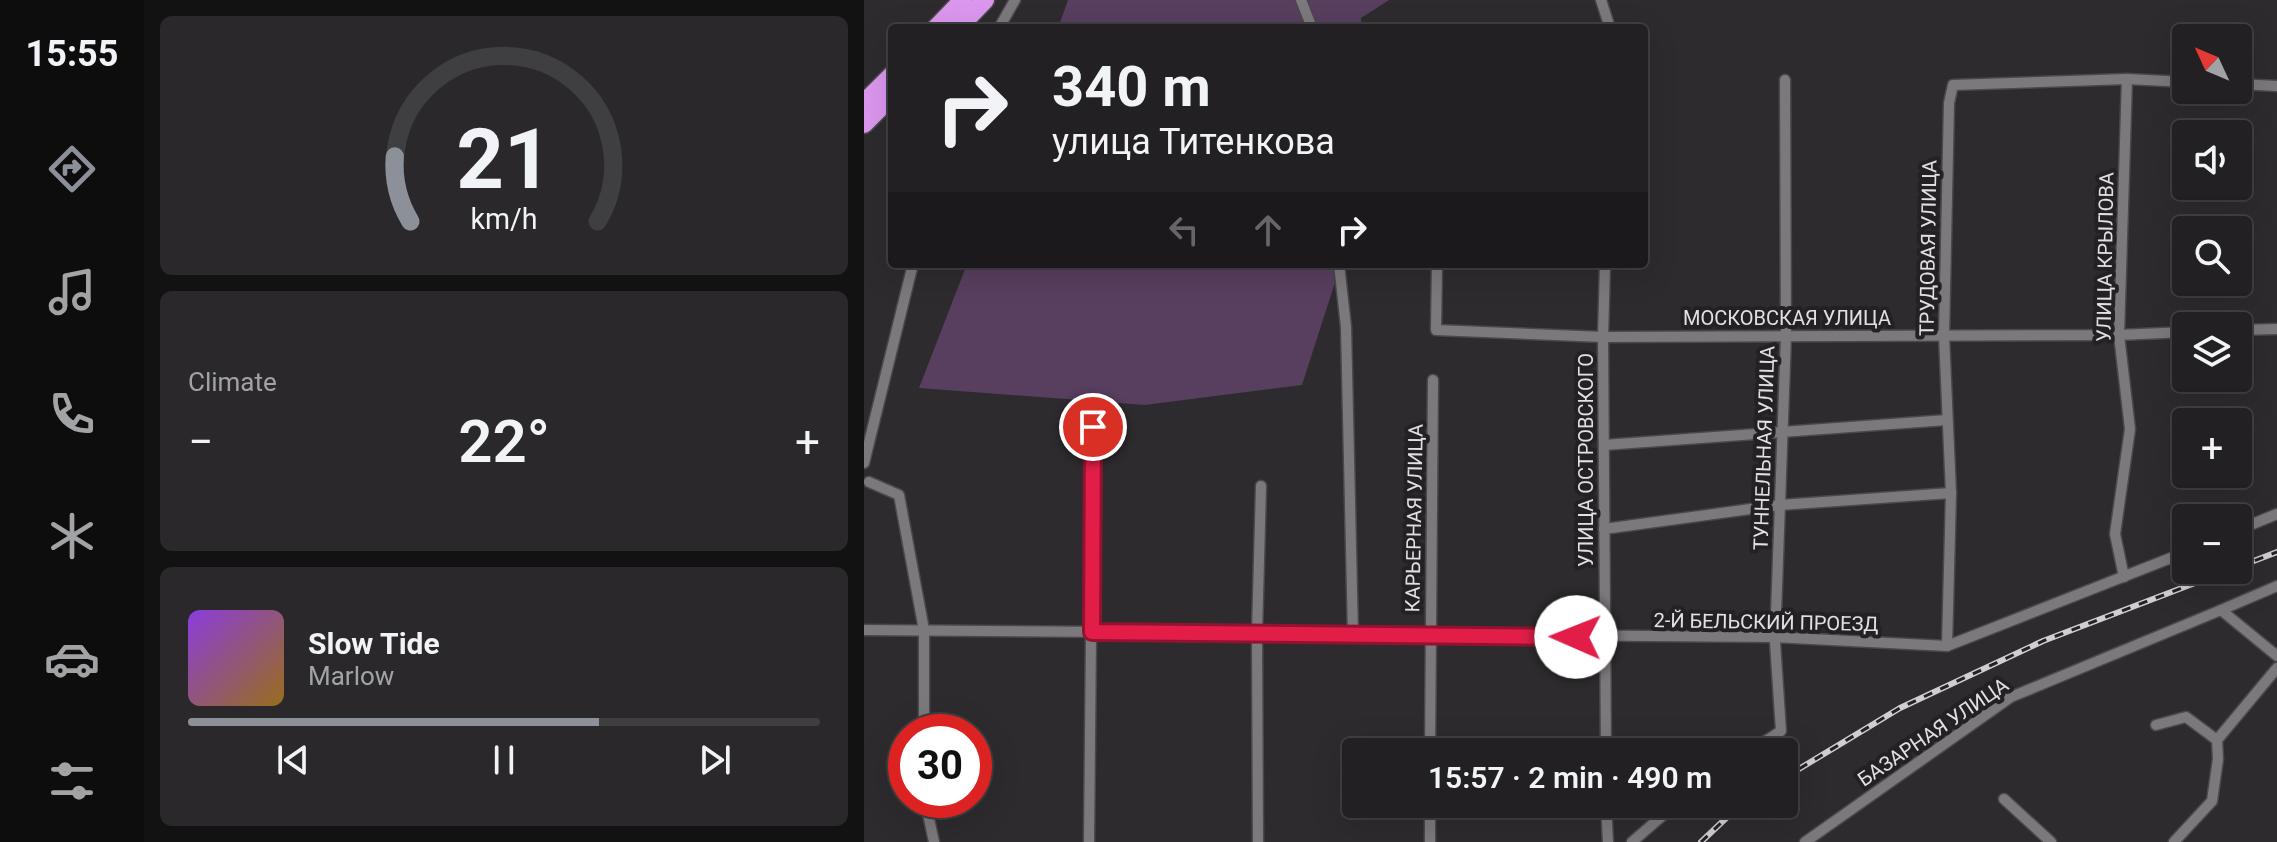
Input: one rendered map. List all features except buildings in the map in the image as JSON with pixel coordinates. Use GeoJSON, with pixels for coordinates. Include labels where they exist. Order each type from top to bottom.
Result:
{"type":"FeatureCollection","features":[{"type":"Feature","properties":{"kind":"highway"},"geometry":{"type":"LineString","coordinates":[[940,24],[963,0]]}},
{"type":"Feature","properties":{"kind":"highway"},"geometry":{"type":"LineString","coordinates":[[962,24],[985,0]]}},
{"type":"Feature","properties":{"kind":"highway"},"geometry":{"type":"LineString","coordinates":[[864,103],[888,79]]}},
{"type":"Feature","properties":{"kind":"highway"},"geometry":{"type":"LineString","coordinates":[[864,124],[888,100]]}},
{"type":"Feature","properties":{"kind":"street"},"geometry":{"type":"LineString","coordinates":[[1001,24],[1015,0]]}},
{"type":"Feature","properties":{"kind":"street"},"geometry":{"type":"LineString","coordinates":[[1301,0],[1310,24]]}},
{"type":"Feature","properties":{"kind":"street"},"geometry":{"type":"LineString","coordinates":[[1601,0],[1609,24]]}},
{"type":"Feature","properties":{"kind":"street","name":"ТРУДОВАЯ УЛИЦА"},"geometry":{"type":"LineString","coordinates":[[1947,646],[1951,493],[1944,336],[1949,103],[1953,85],[2127,79],[2172,81]]}},
{"type":"Feature","properties":{"kind":"street","name":"УЛИЦА КРЫЛОВА"},"geometry":{"type":"LineString","coordinates":[[2124,577],[2115,534],[2130,429],[2119,335],[2127,79]]}},
{"type":"Feature","properties":{"kind":"street","name":"ТУННЕЛЬНАЯ УЛИЦА"},"geometry":{"type":"LineString","coordinates":[[1770,738],[1781,731],[1775,637],[1786,336],[1785,80]]}},
{"type":"Feature","properties":{"kind":"street"},"geometry":{"type":"LineString","coordinates":[[2252,85],[2277,86]]}},
{"type":"Feature","properties":{"kind":"street"},"geometry":{"type":"LineString","coordinates":[[864,463],[912,268]]}},
{"type":"Feature","properties":{"kind":"street"},"geometry":{"type":"LineString","coordinates":[[1339,268],[1346,327],[1353,635]]}},
{"type":"Feature","properties":{"kind":"street","name":"МОСКОВСКАЯ УЛИЦА"},"geometry":{"type":"LineString","coordinates":[[1437,268],[1436,330],[1603,337],[2172,333]]}},
{"type":"Feature","properties":{"kind":"street","name":"УЛИЦА ОСТРОВСКОГО"},"geometry":{"type":"LineString","coordinates":[[1605,268],[1606,738]]}},
{"type":"Feature","properties":{"kind":"street"},"geometry":{"type":"LineString","coordinates":[[2252,330],[2277,329]]}},
{"type":"Feature","properties":{"kind":"street","name":"КАРЬЕРНАЯ УЛИЦА"},"geometry":{"type":"LineString","coordinates":[[1430,738],[1433,380]]}},
{"type":"Feature","properties":{"kind":"street"},"geometry":{"type":"LineString","coordinates":[[1604,445],[1947,420]]}},
{"type":"Feature","properties":{"kind":"street"},"geometry":{"type":"LineString","coordinates":[[1089,842],[1093,427]]}},
{"type":"Feature","properties":{"kind":"street"},"geometry":{"type":"LineString","coordinates":[[869,482],[899,495],[924,630],[924,714]]}},
{"type":"Feature","properties":{"kind":"street"},"geometry":{"type":"LineString","coordinates":[[1258,842],[1257,634],[1261,486]]}},
{"type":"Feature","properties":{"kind":"street"},"geometry":{"type":"LineString","coordinates":[[1604,529],[1780,505],[1951,493]]}},
{"type":"Feature","properties":{"kind":"street"},"geometry":{"type":"LineString","coordinates":[[2252,524],[2277,514]]}},
{"type":"Feature","properties":{"kind":"street"},"geometry":{"type":"LineString","coordinates":[[1947,646],[2172,558]]}},
{"type":"Feature","properties":{"kind":"street","name":"БАЗАРНАЯ УЛИЦА"},"geometry":{"type":"LineString","coordinates":[[1805,842],[2011,697],[2277,586]]}},
{"type":"Feature","properties":{"kind":"street"},"geometry":{"type":"LineString","coordinates":[[2221,610],[2277,656]]}},
{"type":"Feature","properties":{"kind":"street","name":"2-Й БЕЛЬСКИЙ ПРОЕЗД"},"geometry":{"type":"LineString","coordinates":[[864,630],[1775,637],[1947,646]]}},
{"type":"Feature","properties":{"kind":"street"},"geometry":{"type":"LineString","coordinates":[[2174,842],[2212,801],[2218,759],[2217,740],[2277,668]]}},
{"type":"Feature","properties":{"kind":"street"},"geometry":{"type":"LineString","coordinates":[[2156,725],[2186,717],[2217,740]]}},
{"type":"Feature","properties":{"kind":"street"},"geometry":{"type":"LineString","coordinates":[[2004,799],[2051,842]]}},
{"type":"Feature","properties":{"kind":"street"},"geometry":{"type":"LineString","coordinates":[[929,818],[934,842]]}},
{"type":"Feature","properties":{"kind":"street"},"geometry":{"type":"LineString","coordinates":[[1430,818],[1430,842]]}},
{"type":"Feature","properties":{"kind":"street"},"geometry":{"type":"LineString","coordinates":[[1607,818],[1608,842]]}},
{"type":"Feature","properties":{"kind":"street"},"geometry":{"type":"LineString","coordinates":[[1632,842],[1660,818]]}},
{"type":"Feature","properties":{"kind":"shaded area"},"geometry":{"type":"Polygon","coordinates":[[[1068,0],[1389,0],[1361,18],[1362,24],[1059,24],[1068,0]]]}},
{"type":"Feature","properties":{"kind":"shaded area"},"geometry":{"type":"Polygon","coordinates":[[[965,268],[1340,268],[1302,385],[1145,405],[919,388],[965,268]]]}},
{"type":"Feature","properties":{"kind":"railway"},"geometry":{"type":"LineString","coordinates":[[2252,562],[2277,552]]}},
{"type":"Feature","properties":{"kind":"railway"},"geometry":{"type":"LineString","coordinates":[[1798,770],[1900,708],[2043,641],[2192,584]]}},
{"type":"Feature","properties":{"kind":"railway"},"geometry":{"type":"LineString","coordinates":[[1701,842],[1726,818]]}},
{"type":"Feature","properties":{"kind":"route"},"geometry":{"type":"LineString","coordinates":[[1093,427],[1092,632],[1576,637]]}}]}
